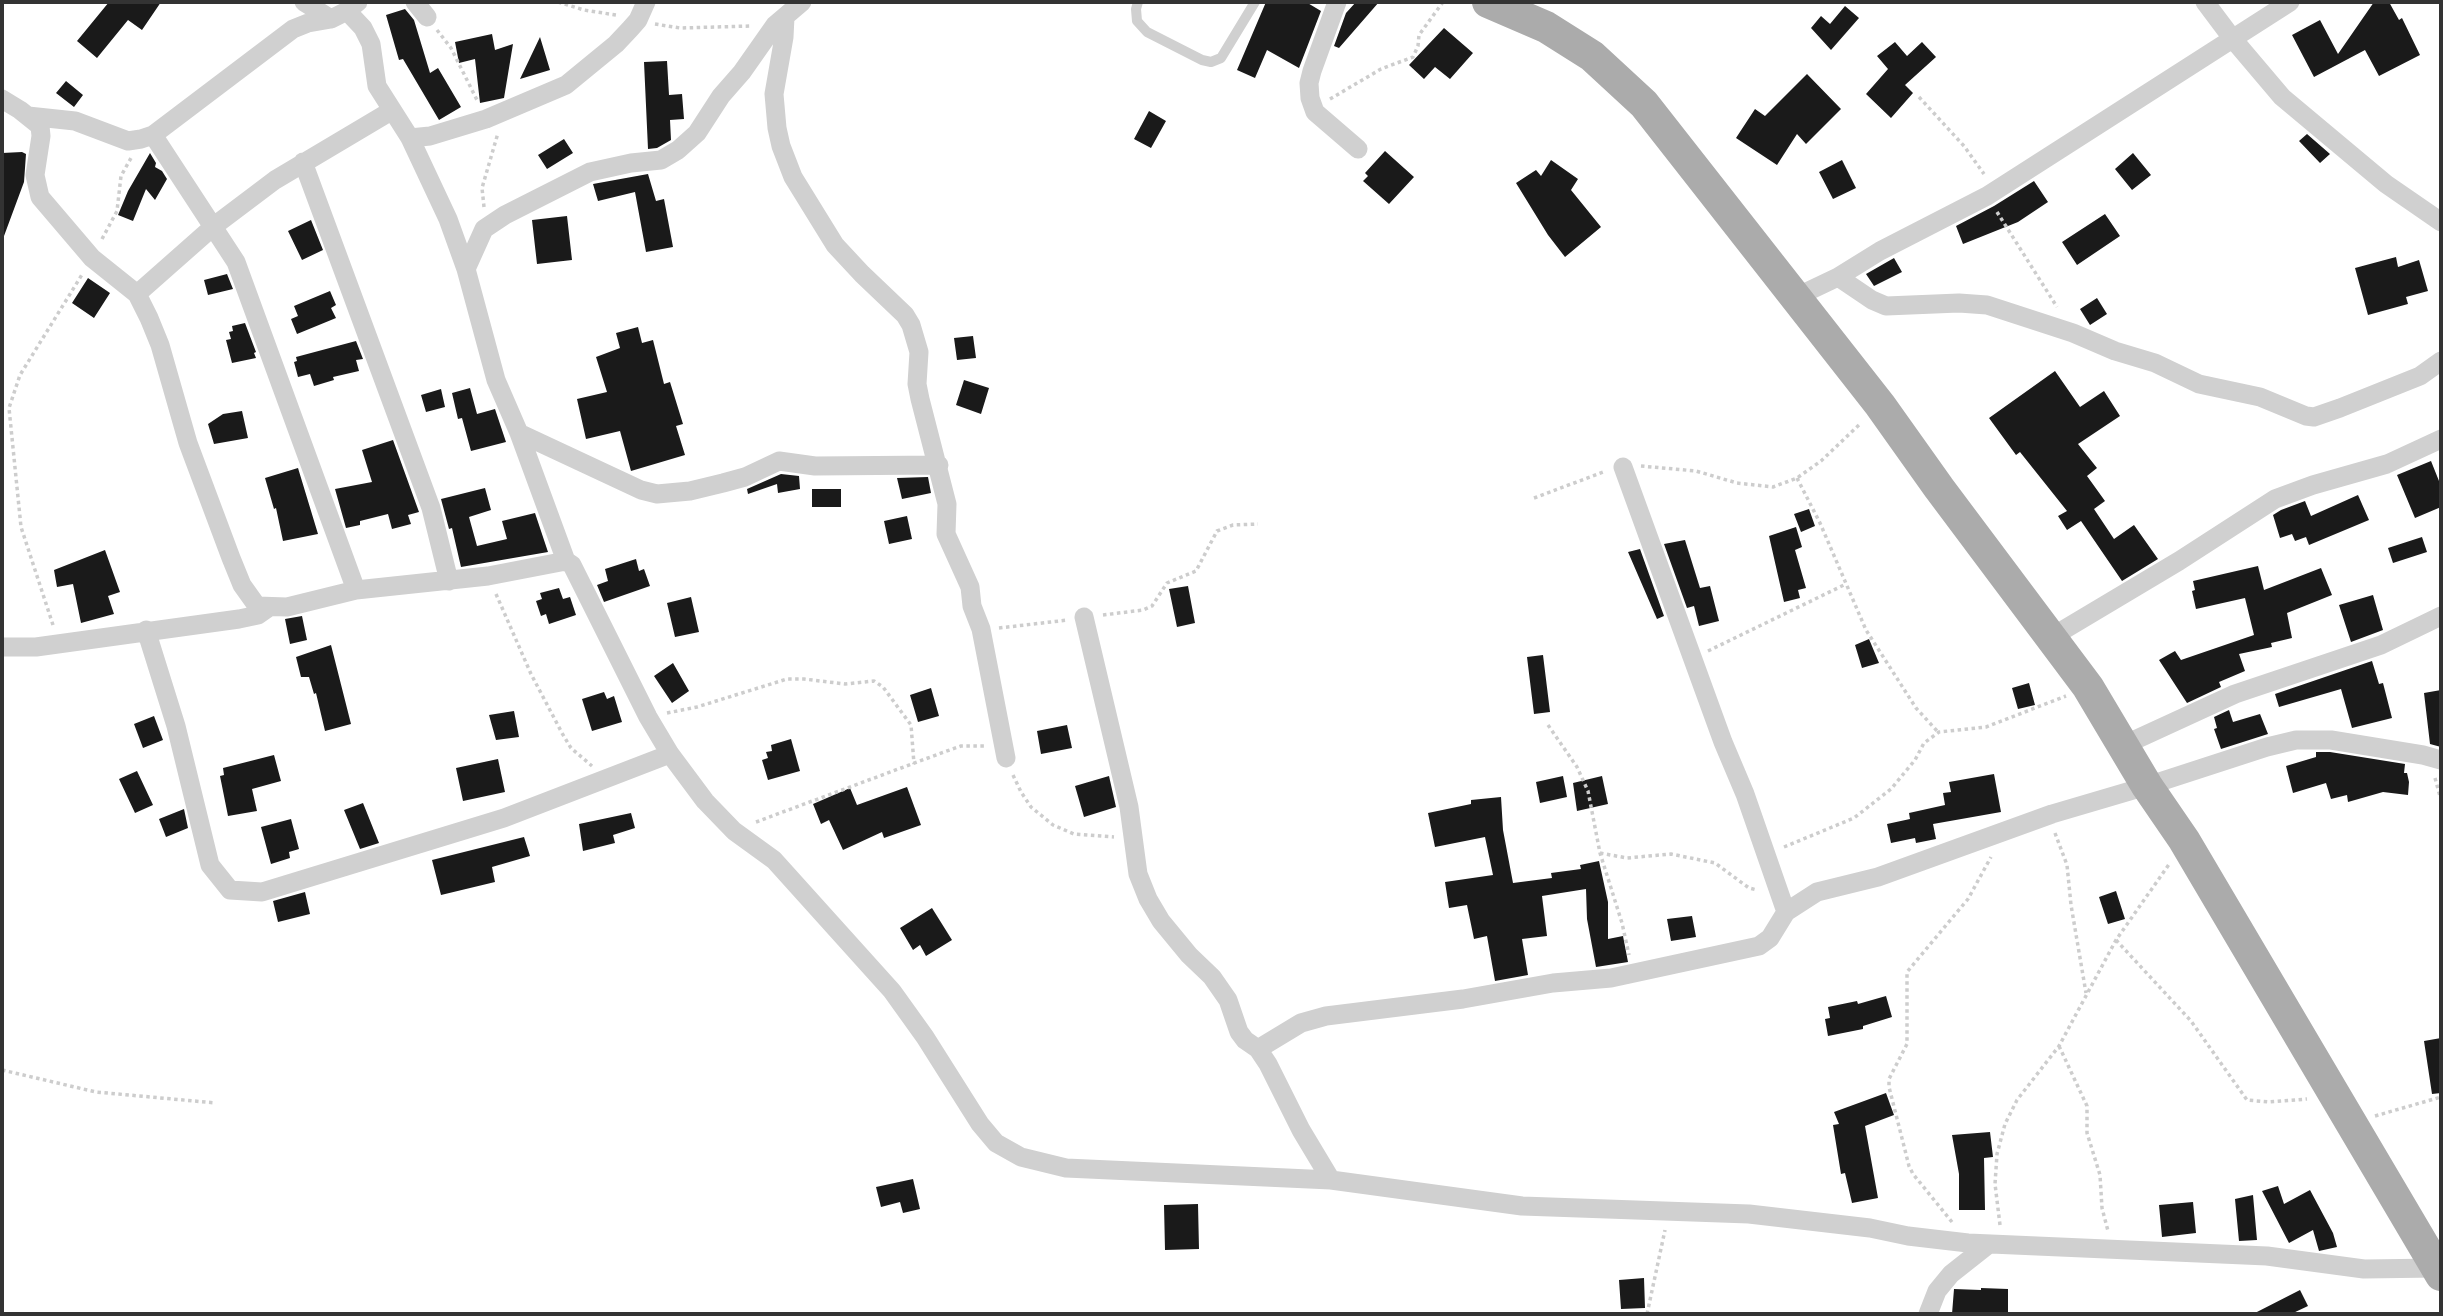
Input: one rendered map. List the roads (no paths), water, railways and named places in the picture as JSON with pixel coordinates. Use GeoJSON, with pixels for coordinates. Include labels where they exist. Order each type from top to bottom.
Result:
{"type":"FeatureCollection","features":[{"type":"Feature","properties":{"kind":"main road"},"geometry":{"type":"LineString","coordinates":[[1488,2],[1546,27],[1592,56],[1644,104],[1880,405],[2088,687],[2147,786],[2184,841],[2439,1272]]}},
{"type":"Feature","properties":{"kind":"street"},"geometry":{"type":"LineString","coordinates":[[304,2],[345,11],[363,28],[371,44],[377,86],[410,138],[448,219],[466,269],[496,380],[519,433],[566,561],[578,574],[648,717],[670,754],[705,801],[734,831],[774,860],[892,991],[925,1037],[980,1124],[996,1143],[1021,1157],[1066,1168],[1331,1180],[1522,1206],[1749,1214],[1968,1243],[2267,1256],[2364,1269],[2439,1272]]}},
{"type":"Feature","properties":{"kind":"street"},"geometry":{"type":"LineString","coordinates":[[466,269],[484,229],[505,215],[590,172],[661,160],[678,150],[697,133],[721,96],[780,21],[802,2]]}},
{"type":"Feature","properties":{"kind":"street"},"geometry":{"type":"LineString","coordinates":[[1335,2],[1311,71],[1309,83],[1313,110],[1358,149]]}},
{"type":"Feature","properties":{"kind":"street"},"geometry":{"type":"LineString","coordinates":[[2205,2],[2282,97],[2386,184],[2441,222]]}},
{"type":"Feature","properties":{"kind":"street"},"geometry":{"type":"LineString","coordinates":[[1796,297],[1838,277],[1880,251],[1991,193],[2290,2]]}},
{"type":"Feature","properties":{"kind":"street"},"geometry":{"type":"LineString","coordinates":[[28,116],[75,121],[128,141],[147,137],[293,29],[345,11]]}},
{"type":"Feature","properties":{"kind":"street"},"geometry":{"type":"LineString","coordinates":[[410,138],[430,136],[486,119],[566,85],[616,44],[642,11]]}},
{"type":"Feature","properties":{"kind":"street"},"geometry":{"type":"LineString","coordinates":[[780,21],[784,37],[774,94],[781,146],[793,177],[835,244],[905,315],[911,325],[919,352],[917,384],[920,399],[949,511],[947,538],[966,575],[972,606],[981,629],[1006,758]]}},
{"type":"Feature","properties":{"kind":"street"},"geometry":{"type":"LineString","coordinates":[[2,99],[35,121],[41,131],[35,175],[40,197],[92,258],[137,294],[160,345],[188,443],[242,585],[257,606],[287,607],[356,590],[488,576],[566,561]]}},
{"type":"Feature","properties":{"kind":"street"},"geometry":{"type":"LineString","coordinates":[[137,294],[214,226],[303,162],[391,111]]}},
{"type":"Feature","properties":{"kind":"street"},"geometry":{"type":"LineString","coordinates":[[147,137],[214,226],[236,262],[356,590]]}},
{"type":"Feature","properties":{"kind":"street"},"geometry":{"type":"LineString","coordinates":[[303,162],[432,508],[449,581]]}},
{"type":"Feature","properties":{"kind":"street"},"geometry":{"type":"LineString","coordinates":[[1838,277],[1872,300],[1886,306],[1976,303],[2073,332],[2115,351],[2155,363],[2199,384],[2260,397],[2306,416],[2340,408],[2420,376],[2441,361]]}},
{"type":"Feature","properties":{"kind":"street"},"geometry":{"type":"LineString","coordinates":[[519,433],[641,490],[657,494],[690,491],[723,483],[745,477],[779,461],[815,466],[939,465]]}},
{"type":"Feature","properties":{"kind":"street"},"geometry":{"type":"LineString","coordinates":[[2050,638],[2179,561],[2275,499],[2387,464],[2441,439]]}},
{"type":"Feature","properties":{"kind":"street"},"geometry":{"type":"LineString","coordinates":[[1258,1049],[1301,1023],[1326,1016],[1634,974],[1759,946],[1770,938],[1783,903],[1623,467]]}},
{"type":"Feature","properties":{"kind":"street"},"geometry":{"type":"LineString","coordinates":[[2,647],[58,644],[239,619],[258,615],[268,608]]}},
{"type":"Feature","properties":{"kind":"street"},"geometry":{"type":"LineString","coordinates":[[2124,745],[2235,694],[2381,645],[2441,616]]}},
{"type":"Feature","properties":{"kind":"street"},"geometry":{"type":"LineString","coordinates":[[1084,617],[1129,807],[1134,857],[1143,886],[1161,921],[1219,986],[1228,1000],[1240,1032],[1245,1040],[1258,1049],[1307,1142],[1331,1180]]}},
{"type":"Feature","properties":{"kind":"street"},"geometry":{"type":"LineString","coordinates":[[146,630],[176,726],[210,865],[230,890],[262,892],[504,818],[670,754]]}},
{"type":"Feature","properties":{"kind":"street"},"geometry":{"type":"LineString","coordinates":[[1783,903],[1878,877],[2052,814],[2267,747],[2314,739],[2395,750],[2441,760]]}},
{"type":"Feature","properties":{"kind":"street"},"geometry":{"type":"LineString","coordinates":[[1928,1314],[1937,1291],[1951,1275],[1996,1245]]}},
{"type":"Feature","properties":{"kind":"lane"},"geometry":{"type":"LineString","coordinates":[[1138,2],[1137,21],[1147,32],[1211,62],[1221,58],[1255,2]]}}]}
